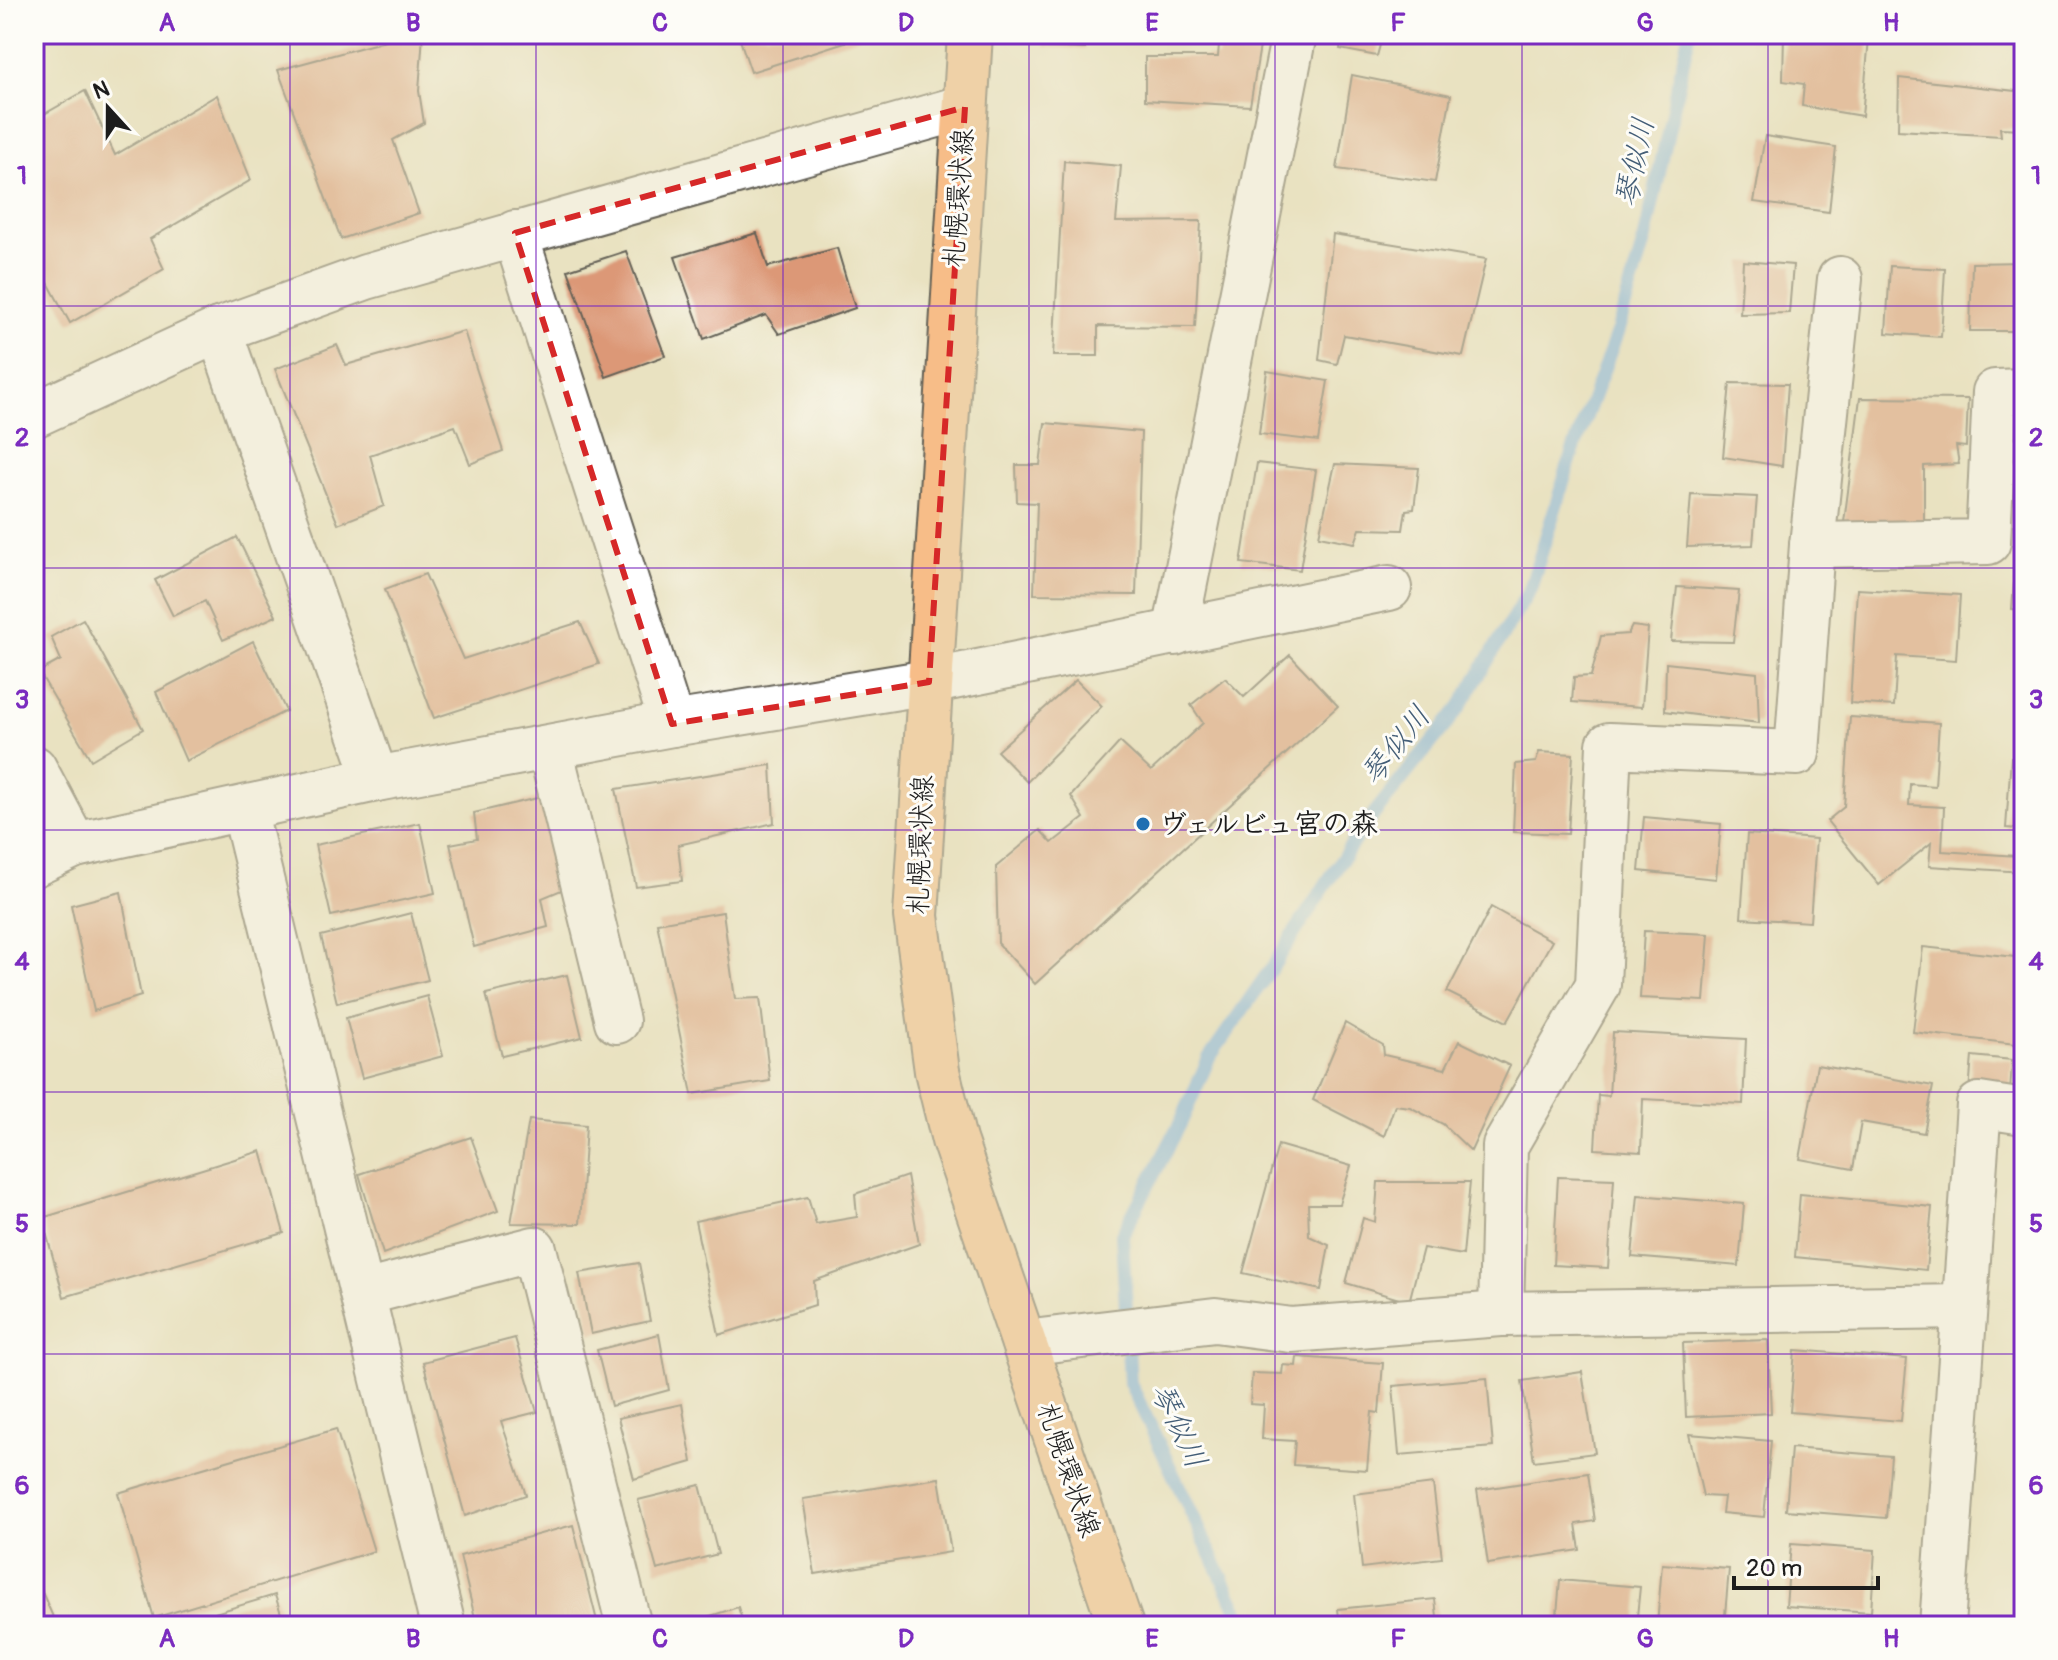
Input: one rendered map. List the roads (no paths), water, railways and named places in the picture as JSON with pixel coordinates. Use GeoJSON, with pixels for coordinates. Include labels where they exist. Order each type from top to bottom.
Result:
{"type":"FeatureCollection","features":[{"type":"Feature","properties":{"kind":"main road","name":"札幌環状線"},"geometry":{"type":"LineString","coordinates":[[970,34],[916,916],[937,1071],[954,1140],[1121,1626]]}},
{"type":"Feature","properties":{"kind":"street"},"geometry":{"type":"LineString","coordinates":[[1175,633],[1294,34]]}},
{"type":"Feature","properties":{"kind":"street"},"geometry":{"type":"LineString","coordinates":[[34,415],[219,330],[366,277],[965,107]]}},
{"type":"Feature","properties":{"kind":"street"},"geometry":{"type":"LineString","coordinates":[[515,233],[672,724]]}},
{"type":"Feature","properties":{"kind":"street"},"geometry":{"type":"LineString","coordinates":[[1501,1314],[1505,1146],[1598,985],[1609,745],[1797,753],[1812,545],[1840,279]]}},
{"type":"Feature","properties":{"kind":"street"},"geometry":{"type":"LineString","coordinates":[[219,330],[376,779]]}},
{"type":"Feature","properties":{"kind":"street"},"geometry":{"type":"LineString","coordinates":[[1812,545],[1988,542],[1995,392],[2024,391]]}},
{"type":"Feature","properties":{"kind":"street"},"geometry":{"type":"LineString","coordinates":[[34,864],[75,845],[376,779],[672,724],[929,682],[1389,588]]}},
{"type":"Feature","properties":{"kind":"street"},"geometry":{"type":"LineString","coordinates":[[550,748],[617,1021]]}},
{"type":"Feature","properties":{"kind":"street"},"geometry":{"type":"LineString","coordinates":[[34,768],[75,845]]}},
{"type":"Feature","properties":{"kind":"street"},"geometry":{"type":"LineString","coordinates":[[244,809],[443,1626]]}},
{"type":"Feature","properties":{"kind":"street"},"geometry":{"type":"LineString","coordinates":[[1942,1626],[1979,1105],[2024,1112]]}},
{"type":"Feature","properties":{"kind":"street"},"geometry":{"type":"LineString","coordinates":[[364,1293],[534,1249],[629,1626]]}},
{"type":"Feature","properties":{"kind":"street"},"geometry":{"type":"LineString","coordinates":[[1024,1343],[1215,1320],[1291,1330],[1501,1314],[1964,1307]]}},
{"type":"Feature","properties":{"kind":"waterway","name":"琴似川"},"geometry":{"type":"LineString","coordinates":[[1245,1626],[1130,1383],[1122,1235],[1181,1122],[1209,1058],[1361,830],[1460,707],[1530,589],[1571,457],[1617,333],[1645,238],[1689,34]]}},
{"type":"Feature","properties":{"kind":"place","name":"ヴェルビュ宮の森"},"geometry":{"type":"Point","coordinates":[1143,824]}}]}
